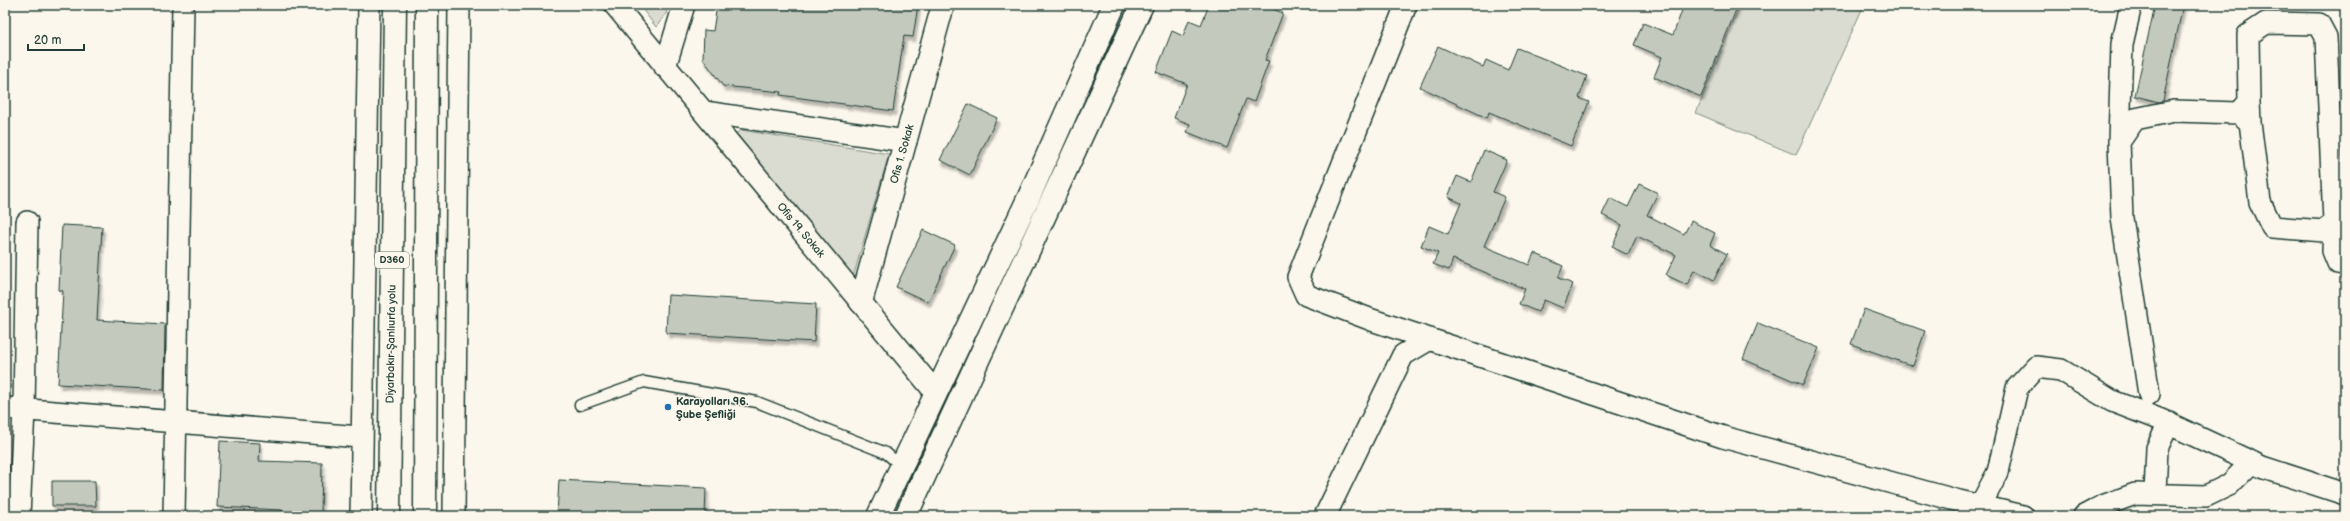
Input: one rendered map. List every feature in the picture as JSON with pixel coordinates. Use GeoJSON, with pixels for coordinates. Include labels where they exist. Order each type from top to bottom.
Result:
{"type":"FeatureCollection","features":[{"type":"Feature","properties":{"kind":"main road","name":"Diyarbakır-Şanlıurfa yolu"},"geometry":{"type":"LineString","coordinates":[[389,516],[395,5]]}},
{"type":"Feature","properties":{"kind":"main road","name":"D360"},"geometry":{"type":"LineString","coordinates":[[425,516],[427,5]]}},
{"type":"Feature","properties":{"kind":"main road","name":"Ofis 1. Sokak"},"geometry":{"type":"LineString","coordinates":[[861,302],[944,5]]}},
{"type":"Feature","properties":{"kind":"main road"},"geometry":{"type":"LineString","coordinates":[[878,516],[1028,199],[1114,5]]}},
{"type":"Feature","properties":{"kind":"main road"},"geometry":{"type":"LineString","coordinates":[[906,516],[1142,5]]}},
{"type":"Feature","properties":{"kind":"street"},"geometry":{"type":"LineString","coordinates":[[174,516],[174,422],[183,5]]}},
{"type":"Feature","properties":{"kind":"street"},"geometry":{"type":"LineString","coordinates":[[361,516],[360,436],[369,5]]}},
{"type":"Feature","properties":{"kind":"street"},"geometry":{"type":"LineString","coordinates":[[454,516],[459,5]]}},
{"type":"Feature","properties":{"kind":"street","name":"Ofis 19. Sokak"},"geometry":{"type":"LineString","coordinates":[[615,5],[936,393]]}},
{"type":"Feature","properties":{"kind":"street"},"geometry":{"type":"LineString","coordinates":[[665,67],[684,5]]}},
{"type":"Feature","properties":{"kind":"street"},"geometry":{"type":"LineString","coordinates":[[1406,5],[1298,277],[1306,295],[1430,339],[1723,437],[1980,506],[2023,516]]}},
{"type":"Feature","properties":{"kind":"street"},"geometry":{"type":"LineString","coordinates":[[2131,5],[2122,44],[2127,113],[2119,142],[2122,218],[2148,394],[2165,421],[2157,448],[2155,494]]}},
{"type":"Feature","properties":{"kind":"street"},"geometry":{"type":"LineString","coordinates":[[2329,227],[2272,227],[2260,202],[2246,112],[2248,35],[2266,23],[2319,24],[2326,37],[2337,98],[2329,227],[2339,257]]}},
{"type":"Feature","properties":{"kind":"street"},"geometry":{"type":"LineString","coordinates":[[2127,113],[2174,111],[2246,112]]}},
{"type":"Feature","properties":{"kind":"street"},"geometry":{"type":"LineString","coordinates":[[704,112],[906,141]]}},
{"type":"Feature","properties":{"kind":"street"},"geometry":{"type":"LineString","coordinates":[[19,516],[14,409],[27,222]]}},
{"type":"Feature","properties":{"kind":"street"},"geometry":{"type":"LineString","coordinates":[[1325,516],[1403,355],[1402,329]]}},
{"type":"Feature","properties":{"kind":"street"},"geometry":{"type":"LineString","coordinates":[[1403,355],[1430,339]]}},
{"type":"Feature","properties":{"kind":"street"},"geometry":{"type":"LineString","coordinates":[[1980,506],[1998,472],[2017,388],[2036,367],[2061,370],[2112,401],[2165,421],[2252,462],[2345,494]]}},
{"type":"Feature","properties":{"kind":"street"},"geometry":{"type":"LineString","coordinates":[[2130,408],[2148,394]]}},
{"type":"Feature","properties":{"kind":"street"},"geometry":{"type":"LineString","coordinates":[[14,409],[360,436]]}},
{"type":"Feature","properties":{"kind":"street"},"geometry":{"type":"LineString","coordinates":[[2084,516],[2105,505],[2135,494],[2206,496],[2229,485],[2252,462]]}},
{"type":"Feature","properties":{"kind":"lane"},"geometry":{"type":"LineString","coordinates":[[580,405],[644,382],[757,402],[886,453],[902,466]]}},
{"type":"Feature","properties":{"kind":"shaded area"},"geometry":{"type":"Polygon","coordinates":[[[639,5],[668,5],[666,14],[656,27],[639,5]]]}},
{"type":"Feature","properties":{"kind":"shaded area"},"geometry":{"type":"Polygon","coordinates":[[[1740,5],[1864,5],[1796,155],[1696,113],[1740,5]]]}},
{"type":"Feature","properties":{"kind":"shaded area"},"geometry":{"type":"Polygon","coordinates":[[[741,130],[889,154],[854,274],[849,280],[731,137],[741,130]]]}},
{"type":"Feature","properties":{"kind":"building"},"geometry":{"type":"Polygon","coordinates":[[[717,5],[918,5],[913,37],[904,36],[893,111],[780,95],[781,92],[723,86],[703,59],[704,30],[713,31],[717,5]]]}},
{"type":"Feature","properties":{"kind":"building"},"geometry":{"type":"Polygon","coordinates":[[[1209,5],[1262,5],[1283,13],[1265,60],[1269,61],[1254,102],[1246,99],[1227,148],[1187,132],[1190,124],[1174,118],[1187,84],[1156,72],[1172,31],[1183,36],[1189,20],[1201,25],[1209,5]]]}},
{"type":"Feature","properties":{"kind":"building"},"geometry":{"type":"Polygon","coordinates":[[[1684,5],[1738,5],[1701,97],[1654,77],[1662,57],[1634,45],[1643,23],[1673,35],[1684,5]]]}},
{"type":"Feature","properties":{"kind":"building"},"geometry":{"type":"Polygon","coordinates":[[[2155,5],[2183,5],[2163,101],[2159,102],[2135,96],[2155,5]]]}},
{"type":"Feature","properties":{"kind":"building"},"geometry":{"type":"Polygon","coordinates":[[[1438,46],[1483,67],[1486,60],[1508,70],[1517,48],[1587,76],[1579,98],[1589,102],[1571,146],[1489,112],[1487,118],[1420,87],[1438,46]]]}},
{"type":"Feature","properties":{"kind":"building"},"geometry":{"type":"Polygon","coordinates":[[[968,104],[997,118],[970,175],[940,160],[968,104]]]}},
{"type":"Feature","properties":{"kind":"building"},"geometry":{"type":"Polygon","coordinates":[[[1484,150],[1507,160],[1493,192],[1505,197],[1484,246],[1529,265],[1534,253],[1563,266],[1558,278],[1573,284],[1563,308],[1544,300],[1538,312],[1519,304],[1525,289],[1453,259],[1449,270],[1433,264],[1438,253],[1421,246],[1429,226],[1448,234],[1461,203],[1448,197],[1457,176],[1471,182],[1484,150]]]}},
{"type":"Feature","properties":{"kind":"building"},"geometry":{"type":"Polygon","coordinates":[[[1639,184],[1658,193],[1647,215],[1684,234],[1691,221],[1715,233],[1710,245],[1727,254],[1714,280],[1694,270],[1687,285],[1666,275],[1676,255],[1637,236],[1628,255],[1612,247],[1622,225],[1602,215],[1610,198],[1628,207],[1639,184]]]}},
{"type":"Feature","properties":{"kind":"building"},"geometry":{"type":"Polygon","coordinates":[[[62,225],[102,227],[97,320],[165,324],[164,390],[58,384],[63,291],[59,290],[62,225]]]}},
{"type":"Feature","properties":{"kind":"building"},"geometry":{"type":"Polygon","coordinates":[[[923,230],[955,245],[928,302],[896,287],[923,230]]]}},
{"type":"Feature","properties":{"kind":"building"},"geometry":{"type":"Polygon","coordinates":[[[668,295],[816,304],[814,342],[666,333],[668,295]]]}},
{"type":"Feature","properties":{"kind":"building"},"geometry":{"type":"Polygon","coordinates":[[[1864,309],[1925,331],[1913,366],[1851,344],[1864,309]]]}},
{"type":"Feature","properties":{"kind":"building"},"geometry":{"type":"Polygon","coordinates":[[[1758,323],[1819,348],[1803,385],[1743,359],[1758,323]]]}},
{"type":"Feature","properties":{"kind":"building"},"geometry":{"type":"Polygon","coordinates":[[[220,441],[260,443],[259,461],[322,463],[321,516],[282,516],[282,510],[217,507],[220,441]]]}},
{"type":"Feature","properties":{"kind":"building"},"geometry":{"type":"Polygon","coordinates":[[[559,480],[706,488],[705,516],[557,516],[559,480]]]}},
{"type":"Feature","properties":{"kind":"building"},"geometry":{"type":"Polygon","coordinates":[[[52,481],[95,481],[96,506],[52,506],[52,481]]]}},
{"type":"Feature","properties":{"kind":"place","name":"Karayolları 96. Şube Şefliği"},"geometry":{"type":"Point","coordinates":[668,407]}}]}
